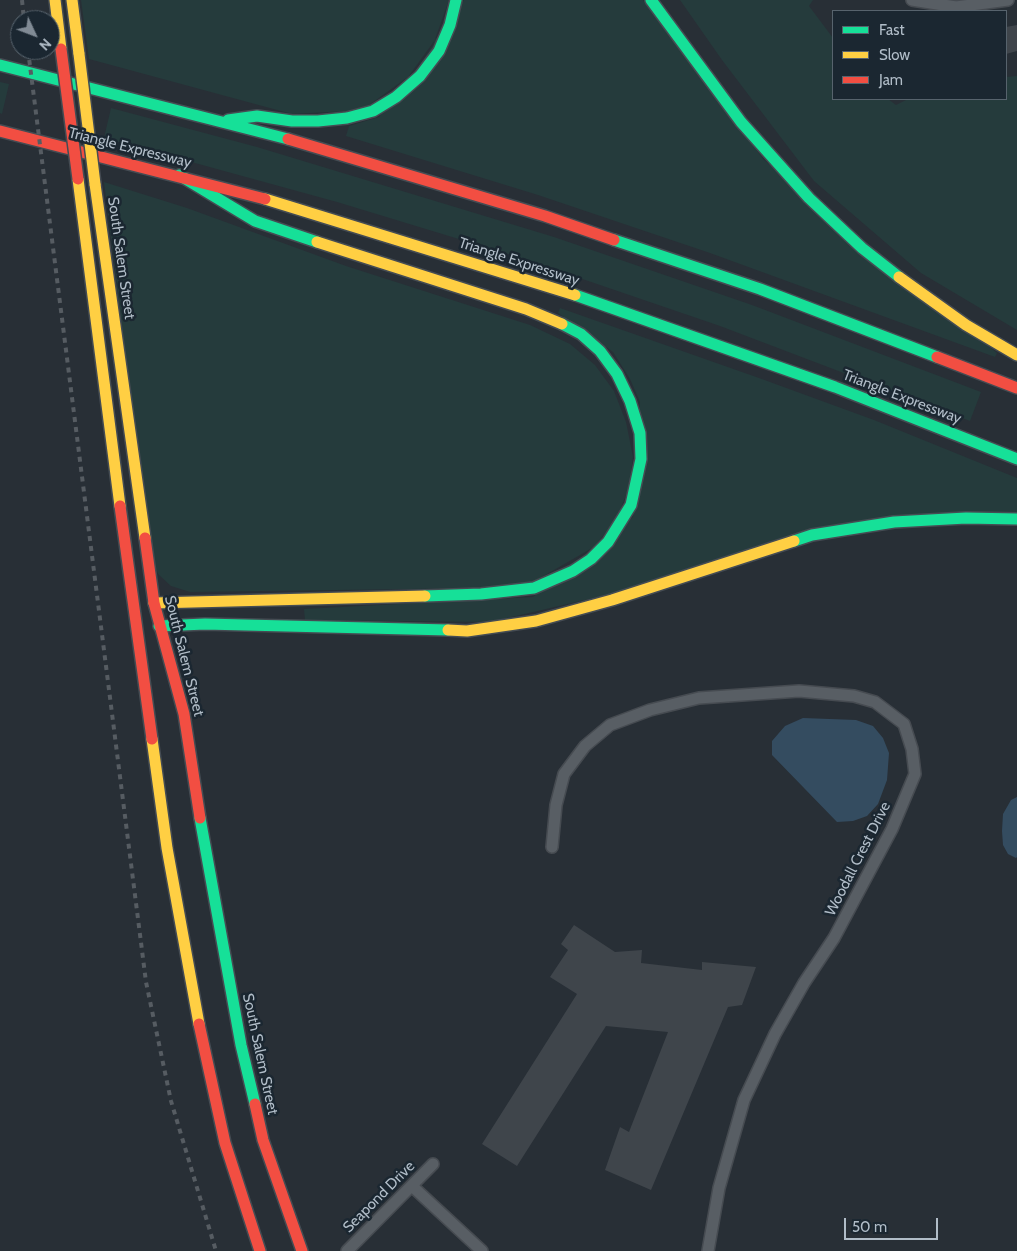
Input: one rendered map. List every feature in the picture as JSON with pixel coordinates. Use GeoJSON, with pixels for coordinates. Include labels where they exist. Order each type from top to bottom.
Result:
{"type":"FeatureCollection","features":[{"type":"Feature","properties":{"kind":"main road","name":"South Salem Street"},"geometry":{"type":"LineString","coordinates":[[55,0],[133,605],[167,848],[200,1029],[225,1143],[260,1251]]}},
{"type":"Feature","properties":{"kind":"main road","name":"South Salem Street"},"geometry":{"type":"LineString","coordinates":[[72,0],[154,603],[159,626],[170,656],[184,714],[205,847],[241,1045],[263,1140],[302,1251]]}},
{"type":"Feature","properties":{"kind":"main road"},"geometry":{"type":"LineString","coordinates":[[216,122],[257,116],[292,121],[318,121],[347,118],[373,110],[396,97],[420,76],[439,51],[450,25],[456,0]]}},
{"type":"Feature","properties":{"kind":"main road"},"geometry":{"type":"LineString","coordinates":[[651,0],[741,122],[809,198],[862,248],[914,289],[966,325],[1017,355]]}},
{"type":"Feature","properties":{"kind":"main road"},"geometry":{"type":"LineString","coordinates":[[0,65],[216,122],[289,139],[563,222],[760,289],[1017,388]]}},
{"type":"Feature","properties":{"kind":"main road","name":"Triangle Expressway"},"geometry":{"type":"LineString","coordinates":[[0,131],[179,176],[369,230],[673,328],[835,387],[1017,459]]}},
{"type":"Feature","properties":{"kind":"main road"},"geometry":{"type":"LineString","coordinates":[[133,605],[462,595],[534,588],[573,571],[591,559],[608,542],[621,524],[631,505],[641,459],[640,433],[630,401],[617,374],[600,352],[581,334],[555,320],[526,309],[356,256],[255,221],[179,176]]}},
{"type":"Feature","properties":{"kind":"main road"},"geometry":{"type":"LineString","coordinates":[[136,627],[205,624],[467,631],[536,621],[612,600],[812,535],[894,522],[966,518],[1017,519]]}},
{"type":"Feature","properties":{"kind":"street"},"geometry":{"type":"LineString","coordinates":[[912,0],[956,7],[1008,0]]}},
{"type":"Feature","properties":{"kind":"street","name":"Woodall Crest Drive"},"geometry":{"type":"LineString","coordinates":[[552,847],[556,805],[564,774],[585,746],[610,725],[650,710],[699,698],[799,691],[854,696],[876,702],[904,724],[912,749],[915,774],[889,837],[834,938],[804,982],[775,1034],[744,1100],[719,1188],[708,1251]]}},
{"type":"Feature","properties":{"kind":"street","name":"Seapond Drive"},"geometry":{"type":"LineString","coordinates":[[347,1251],[433,1164]]}},
{"type":"Feature","properties":{"kind":"street"},"geometry":{"type":"LineString","coordinates":[[412,1186],[482,1251]]}},
{"type":"Feature","properties":{"kind":"green space"},"geometry":{"type":"Polygon","coordinates":[[[81,0],[449,0],[433,45],[415,72],[369,105],[347,111],[292,114],[89,59],[81,0]]]}},
{"type":"Feature","properties":{"kind":"green space"},"geometry":{"type":"Polygon","coordinates":[[[464,0],[643,0],[764,160],[997,353],[995,357],[710,253],[538,195],[346,136],[349,126],[379,117],[464,0]]]}},
{"type":"Feature","properties":{"kind":"green space"},"geometry":{"type":"Polygon","coordinates":[[[680,0],[813,0],[809,6],[832,37],[832,100],[889,100],[896,105],[906,100],[1007,100],[1007,77],[1017,76],[1017,330],[921,273],[814,181],[722,60],[680,0]]]}},
{"type":"Feature","properties":{"kind":"green space"},"geometry":{"type":"Polygon","coordinates":[[[0,82],[9,84],[2,114],[0,113],[0,82]]]}},
{"type":"Feature","properties":{"kind":"green space"},"geometry":{"type":"Polygon","coordinates":[[[111,108],[257,147],[554,237],[752,305],[981,392],[970,421],[720,326],[518,257],[337,202],[104,138],[111,108]]]}},
{"type":"Feature","properties":{"kind":"green space"},"geometry":{"type":"Polygon","coordinates":[[[104,182],[187,208],[346,266],[530,325],[570,344],[595,365],[614,391],[626,422],[633,457],[629,488],[616,520],[594,547],[533,582],[485,588],[190,592],[171,586],[158,574],[150,555],[104,182]]]}},
{"type":"Feature","properties":{"kind":"green space"},"geometry":{"type":"Polygon","coordinates":[[[560,308],[874,420],[1017,478],[1017,513],[905,515],[598,597],[490,622],[305,620],[304,609],[533,597],[633,517],[640,402],[630,379],[613,352],[558,313],[560,308]]]}},
{"type":"Feature","properties":{"kind":"water"},"geometry":{"type":"Polygon","coordinates":[[[803,718],[856,720],[873,726],[883,738],[889,753],[887,780],[878,804],[867,816],[853,821],[837,822],[772,755],[772,741],[785,726],[803,718]]]}},
{"type":"Feature","properties":{"kind":"water"},"geometry":{"type":"Polygon","coordinates":[[[1017,797],[1016,858],[1008,854],[1003,845],[1002,831],[1003,814],[1011,800],[1017,797]]]}},
{"type":"Feature","properties":{"kind":"building"},"geometry":{"type":"Polygon","coordinates":[[[1017,25],[1017,51],[1007,54],[1007,27],[1017,25]]]}},
{"type":"Feature","properties":{"kind":"building"},"geometry":{"type":"Polygon","coordinates":[[[574,925],[615,952],[642,950],[641,963],[702,970],[702,962],[756,967],[742,1005],[728,1007],[651,1190],[605,1170],[620,1127],[629,1132],[668,1032],[606,1026],[517,1166],[482,1144],[577,994],[550,977],[568,950],[561,944],[574,925]]]}},
{"type":"Feature","properties":{"kind":"railway"},"geometry":{"type":"LineString","coordinates":[[22,0],[23,10]]}},
{"type":"Feature","properties":{"kind":"railway"},"geometry":{"type":"LineString","coordinates":[[29,60],[146,982],[171,1101],[216,1251]]}},
{"type":"Feature","properties":{"kind":"traffic: fast"},"geometry":{"type":"LineString","coordinates":[[228,120],[257,116],[292,121],[318,121],[347,118],[373,111],[396,97],[420,76],[439,51],[450,25],[456,0]]}},
{"type":"Feature","properties":{"kind":"traffic: fast"},"geometry":{"type":"LineString","coordinates":[[651,0],[741,122],[809,198],[862,248],[899,277]]}},
{"type":"Feature","properties":{"kind":"traffic: fast"},"geometry":{"type":"LineString","coordinates":[[0,65],[288,139]]}},
{"type":"Feature","properties":{"kind":"traffic: fast"},"geometry":{"type":"LineString","coordinates":[[179,175],[255,221],[317,242]]}},
{"type":"Feature","properties":{"kind":"traffic: fast"},"geometry":{"type":"LineString","coordinates":[[614,240],[760,289],[937,357]]}},
{"type":"Feature","properties":{"kind":"traffic: fast"},"geometry":{"type":"LineString","coordinates":[[575,295],[835,387],[1017,459]]}},
{"type":"Feature","properties":{"kind":"traffic: fast"},"geometry":{"type":"LineString","coordinates":[[425,596],[481,594],[534,588],[573,571],[591,559],[608,542],[631,505],[641,459],[640,433],[630,401],[617,374],[600,351],[581,334],[562,324]]}},
{"type":"Feature","properties":{"kind":"traffic: fast"},"geometry":{"type":"LineString","coordinates":[[794,541],[812,535],[894,522],[966,518],[1017,519]]}},
{"type":"Feature","properties":{"kind":"traffic: fast"},"geometry":{"type":"LineString","coordinates":[[159,626],[205,624],[448,630]]}},
{"type":"Feature","properties":{"kind":"traffic: fast"},"geometry":{"type":"LineString","coordinates":[[200,818],[241,1045],[255,1104]]}},
{"type":"Feature","properties":{"kind":"traffic: slow"},"geometry":{"type":"LineString","coordinates":[[55,0],[61,49]]}},
{"type":"Feature","properties":{"kind":"traffic: slow"},"geometry":{"type":"LineString","coordinates":[[72,0],[79,54]]}},
{"type":"Feature","properties":{"kind":"traffic: slow"},"geometry":{"type":"LineString","coordinates":[[79,54],[95,184]]}},
{"type":"Feature","properties":{"kind":"traffic: slow"},"geometry":{"type":"LineString","coordinates":[[78,179],[120,506]]}},
{"type":"Feature","properties":{"kind":"traffic: slow"},"geometry":{"type":"LineString","coordinates":[[95,184],[145,538]]}},
{"type":"Feature","properties":{"kind":"traffic: slow"},"geometry":{"type":"LineString","coordinates":[[265,199],[575,295]]}},
{"type":"Feature","properties":{"kind":"traffic: slow"},"geometry":{"type":"LineString","coordinates":[[317,242],[526,309],[562,324]]}},
{"type":"Feature","properties":{"kind":"traffic: slow"},"geometry":{"type":"LineString","coordinates":[[899,277],[966,325],[1017,355]]}},
{"type":"Feature","properties":{"kind":"traffic: slow"},"geometry":{"type":"LineString","coordinates":[[448,630],[467,631],[536,621],[612,600],[794,541]]}},
{"type":"Feature","properties":{"kind":"traffic: slow"},"geometry":{"type":"LineString","coordinates":[[154,603],[425,596]]}},
{"type":"Feature","properties":{"kind":"traffic: slow"},"geometry":{"type":"LineString","coordinates":[[152,739],[167,848],[199,1024]]}},
{"type":"Feature","properties":{"kind":"traffic: jam"},"geometry":{"type":"LineString","coordinates":[[61,49],[78,179]]}},
{"type":"Feature","properties":{"kind":"traffic: jam"},"geometry":{"type":"LineString","coordinates":[[0,131],[265,199]]}},
{"type":"Feature","properties":{"kind":"traffic: jam"},"geometry":{"type":"LineString","coordinates":[[288,139],[545,216],[614,240]]}},
{"type":"Feature","properties":{"kind":"traffic: jam"},"geometry":{"type":"LineString","coordinates":[[937,357],[1017,388]]}},
{"type":"Feature","properties":{"kind":"traffic: jam"},"geometry":{"type":"LineString","coordinates":[[120,506],[152,739]]}},
{"type":"Feature","properties":{"kind":"traffic: jam"},"geometry":{"type":"LineString","coordinates":[[145,538],[154,603],[184,714],[200,818]]}},
{"type":"Feature","properties":{"kind":"traffic: jam"},"geometry":{"type":"LineString","coordinates":[[199,1024],[225,1143],[260,1251]]}},
{"type":"Feature","properties":{"kind":"traffic: jam"},"geometry":{"type":"LineString","coordinates":[[255,1104],[263,1140],[302,1251]]}}]}
